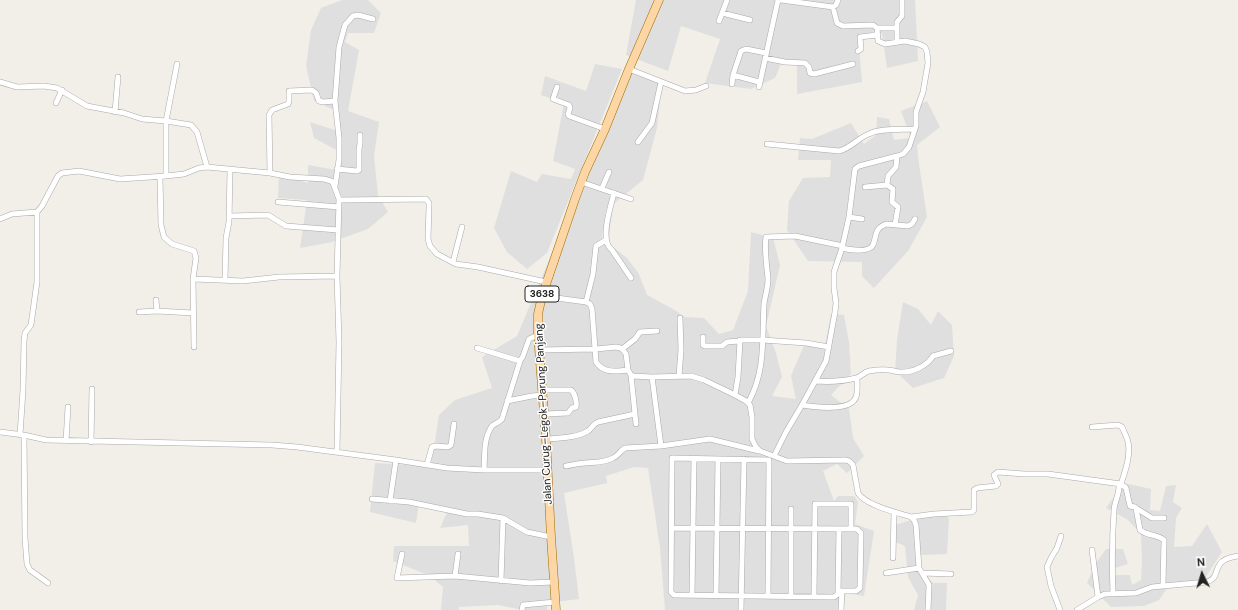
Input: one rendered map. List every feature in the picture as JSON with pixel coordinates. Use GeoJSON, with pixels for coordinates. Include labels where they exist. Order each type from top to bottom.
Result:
{"type":"FeatureCollection","features":[{"type":"Feature","properties":{"kind":"main road","name":"Jalan Curug–Legok–Parung Panjang"},"geometry":{"type":"LineString","coordinates":[[556,606],[545,414],[538,335],[538,314],[546,282],[581,182],[659,0]]}},
{"type":"Feature","properties":{"kind":"street"},"geometry":{"type":"LineString","coordinates":[[719,21],[727,0]]}},
{"type":"Feature","properties":{"kind":"street"},"geometry":{"type":"LineString","coordinates":[[734,75],[759,85],[779,0],[833,7]]}},
{"type":"Feature","properties":{"kind":"street"},"geometry":{"type":"LineString","coordinates":[[833,7],[836,5],[838,0]]}},
{"type":"Feature","properties":{"kind":"street"},"geometry":{"type":"LineString","coordinates":[[898,42],[897,22],[902,16],[902,0]]}},
{"type":"Feature","properties":{"kind":"street"},"geometry":{"type":"LineString","coordinates":[[833,7],[837,23],[842,26],[873,25],[877,28],[897,28]]}},
{"type":"Feature","properties":{"kind":"street"},"geometry":{"type":"LineString","coordinates":[[722,13],[750,20]]}},
{"type":"Feature","properties":{"kind":"street"},"geometry":{"type":"LineString","coordinates":[[335,186],[339,160],[339,138],[335,101],[339,47],[345,25],[350,18],[355,16],[373,19]]}},
{"type":"Feature","properties":{"kind":"street"},"geometry":{"type":"LineString","coordinates":[[774,456],[826,361],[836,303],[834,272],[849,217],[854,171],[859,166],[903,154],[910,147],[915,129],[916,112],[923,92],[928,63],[927,52],[925,47],[909,42],[882,43],[878,41],[877,28]]}},
{"type":"Feature","properties":{"kind":"street"},"geometry":{"type":"LineString","coordinates":[[858,51],[861,49],[860,37],[877,36]]}},
{"type":"Feature","properties":{"kind":"street"},"geometry":{"type":"LineString","coordinates":[[732,84],[741,51],[746,49],[785,62],[805,63],[809,66],[810,73],[814,74],[853,64]]}},
{"type":"Feature","properties":{"kind":"street"},"geometry":{"type":"LineString","coordinates":[[166,176],[166,121],[177,64]]}},
{"type":"Feature","properties":{"kind":"street"},"geometry":{"type":"LineString","coordinates":[[629,69],[685,91],[696,90],[706,86]]}},
{"type":"Feature","properties":{"kind":"street"},"geometry":{"type":"LineString","coordinates":[[115,112],[118,77]]}},
{"type":"Feature","properties":{"kind":"street"},"geometry":{"type":"LineString","coordinates":[[0,82],[17,87],[50,86],[62,90],[87,106],[142,119],[187,124],[194,127],[197,132],[207,167]]}},
{"type":"Feature","properties":{"kind":"street"},"geometry":{"type":"LineString","coordinates":[[638,142],[652,123],[661,82]]}},
{"type":"Feature","properties":{"kind":"street"},"geometry":{"type":"LineString","coordinates":[[557,87],[553,98],[554,100],[569,105],[570,108],[568,114],[570,116],[605,129]]}},
{"type":"Feature","properties":{"kind":"street"},"geometry":{"type":"LineString","coordinates":[[56,104],[62,90]]}},
{"type":"Feature","properties":{"kind":"street"},"geometry":{"type":"LineString","coordinates":[[270,173],[269,115],[272,110],[288,104],[289,91],[312,90],[316,93],[319,101],[335,101]]}},
{"type":"Feature","properties":{"kind":"street"},"geometry":{"type":"LineString","coordinates":[[767,144],[840,151],[846,149],[865,135],[872,132],[915,129]]}},
{"type":"Feature","properties":{"kind":"street"},"geometry":{"type":"LineString","coordinates":[[337,169],[359,170],[358,149],[360,144],[360,135]]}},
{"type":"Feature","properties":{"kind":"street"},"geometry":{"type":"LineString","coordinates":[[887,185],[889,173],[895,169],[897,156]]}},
{"type":"Feature","properties":{"kind":"street"},"geometry":{"type":"LineString","coordinates":[[48,583],[30,570],[27,564],[22,435],[24,341],[25,333],[31,325],[37,282],[37,212],[42,206],[55,179],[62,173],[84,171],[120,179],[184,174],[199,168],[207,167],[270,173],[290,177],[324,179],[331,181],[335,186],[339,199],[337,276],[337,452]]}},
{"type":"Feature","properties":{"kind":"street"},"geometry":{"type":"LineString","coordinates":[[225,280],[226,238],[229,228],[230,170]]}},
{"type":"Feature","properties":{"kind":"street"},"geometry":{"type":"LineString","coordinates":[[602,188],[609,172]]}},
{"type":"Feature","properties":{"kind":"street"},"geometry":{"type":"LineString","coordinates":[[160,176],[162,231],[166,239],[172,244],[194,251],[196,258],[193,279],[194,347]]}},
{"type":"Feature","properties":{"kind":"street"},"geometry":{"type":"LineString","coordinates":[[581,182],[631,199]]}},
{"type":"Feature","properties":{"kind":"street"},"geometry":{"type":"LineString","coordinates":[[865,187],[887,185],[893,189],[892,202],[898,207],[895,225]]}},
{"type":"Feature","properties":{"kind":"street"},"geometry":{"type":"LineString","coordinates":[[614,193],[607,220],[606,240],[608,246],[631,278]]}},
{"type":"Feature","properties":{"kind":"street"},"geometry":{"type":"LineString","coordinates":[[339,199],[426,199],[429,202],[428,230],[430,246],[437,254],[453,262],[546,282]]}},
{"type":"Feature","properties":{"kind":"street"},"geometry":{"type":"LineString","coordinates":[[278,202],[339,207]]}},
{"type":"Feature","properties":{"kind":"street"},"geometry":{"type":"LineString","coordinates":[[0,219],[12,214],[37,212]]}},
{"type":"Feature","properties":{"kind":"street"},"geometry":{"type":"LineString","coordinates":[[229,216],[268,215],[286,226],[338,230]]}},
{"type":"Feature","properties":{"kind":"street"},"geometry":{"type":"LineString","coordinates":[[849,217],[862,219]]}},
{"type":"Feature","properties":{"kind":"street"},"geometry":{"type":"LineString","coordinates":[[748,403],[761,367],[764,306],[768,283],[766,237],[795,236],[856,250],[868,249],[872,245],[874,236],[878,229],[886,224],[910,226],[915,219]]}},
{"type":"Feature","properties":{"kind":"street"},"geometry":{"type":"LineString","coordinates":[[453,262],[462,227]]}},
{"type":"Feature","properties":{"kind":"street"},"geometry":{"type":"LineString","coordinates":[[586,302],[593,274],[596,246],[606,240]]}},
{"type":"Feature","properties":{"kind":"street"},"geometry":{"type":"LineString","coordinates":[[193,279],[243,281],[279,277],[337,276]]}},
{"type":"Feature","properties":{"kind":"street"},"geometry":{"type":"LineString","coordinates":[[542,296],[586,302],[590,304],[592,309],[596,362],[604,370],[614,372],[630,372],[635,377],[691,376],[704,380],[748,403],[751,410],[752,439],[760,451]]}},
{"type":"Feature","properties":{"kind":"street"},"geometry":{"type":"LineString","coordinates":[[156,300],[157,311]]}},
{"type":"Feature","properties":{"kind":"street"},"geometry":{"type":"LineString","coordinates":[[139,312],[157,311],[193,313]]}},
{"type":"Feature","properties":{"kind":"street"},"geometry":{"type":"LineString","coordinates":[[680,318],[680,376]]}},
{"type":"Feature","properties":{"kind":"street"},"geometry":{"type":"LineString","coordinates":[[622,349],[635,339],[640,332],[656,331]]}},
{"type":"Feature","properties":{"kind":"street"},"geometry":{"type":"LineString","coordinates":[[484,470],[486,438],[493,425],[502,419],[520,361],[529,339],[538,335]]}},
{"type":"Feature","properties":{"kind":"street"},"geometry":{"type":"LineString","coordinates":[[703,336],[703,345],[705,346],[722,346],[727,342],[739,341],[742,339],[829,347]]}},
{"type":"Feature","properties":{"kind":"street"},"geometry":{"type":"LineString","coordinates":[[735,395],[738,377],[739,341]]}},
{"type":"Feature","properties":{"kind":"street"},"geometry":{"type":"LineString","coordinates":[[539,350],[596,349],[616,347],[622,349],[626,354],[630,372],[636,424]]}},
{"type":"Feature","properties":{"kind":"street"},"geometry":{"type":"LineString","coordinates":[[476,348],[520,361]]}},
{"type":"Feature","properties":{"kind":"street"},"geometry":{"type":"LineString","coordinates":[[815,381],[837,382],[857,378],[867,372],[889,370],[901,372],[910,371],[926,364],[933,356],[951,351]]}},
{"type":"Feature","properties":{"kind":"street"},"geometry":{"type":"LineString","coordinates":[[652,377],[661,446]]}},
{"type":"Feature","properties":{"kind":"street"},"geometry":{"type":"LineString","coordinates":[[802,405],[830,408],[849,404],[857,397],[857,378]]}},
{"type":"Feature","properties":{"kind":"street"},"geometry":{"type":"LineString","coordinates":[[91,442],[92,389]]}},
{"type":"Feature","properties":{"kind":"street"},"geometry":{"type":"LineString","coordinates":[[507,402],[543,392],[571,390],[574,394],[577,405],[576,407],[572,408],[568,413],[545,414]]}},
{"type":"Feature","properties":{"kind":"street"},"geometry":{"type":"LineString","coordinates":[[66,441],[68,407]]}},
{"type":"Feature","properties":{"kind":"street"},"geometry":{"type":"LineString","coordinates":[[546,438],[571,437],[588,431],[598,422],[635,414]]}},
{"type":"Feature","properties":{"kind":"street"},"geometry":{"type":"LineString","coordinates":[[427,465],[432,447],[450,446],[454,424]]}},
{"type":"Feature","properties":{"kind":"street"},"geometry":{"type":"LineString","coordinates":[[1092,427],[1118,425],[1122,427],[1129,443],[1126,468],[1120,484],[1114,509],[1112,547],[1113,593]]}},
{"type":"Feature","properties":{"kind":"street"},"geometry":{"type":"LineString","coordinates":[[0,432],[46,440],[66,441],[272,445],[337,452],[427,465],[484,470],[548,470]]}},
{"type":"Feature","properties":{"kind":"street"},"geometry":{"type":"LineString","coordinates":[[566,466],[578,463],[610,460],[626,448],[661,446],[710,439],[760,451],[781,459],[795,462],[849,461],[853,465],[858,493],[860,496],[868,502],[911,517],[972,512],[974,510],[974,490],[977,488],[996,486],[998,484],[994,475],[998,472],[1048,474],[1120,484],[1125,486],[1127,490],[1130,506],[1135,507],[1152,518],[1164,518]]}},
{"type":"Feature","properties":{"kind":"street"},"geometry":{"type":"LineString","coordinates":[[671,528],[694,528],[718,528],[742,528],[768,528],[792,528],[857,529],[861,533],[860,588],[856,591],[840,591],[834,597],[674,595],[671,592],[671,528],[672,458],[769,460],[768,528],[768,596]]}},
{"type":"Feature","properties":{"kind":"street"},"geometry":{"type":"LineString","coordinates":[[692,595],[694,458]]}},
{"type":"Feature","properties":{"kind":"street"},"geometry":{"type":"LineString","coordinates":[[716,595],[718,459]]}},
{"type":"Feature","properties":{"kind":"street"},"geometry":{"type":"LineString","coordinates":[[741,610],[744,459]]}},
{"type":"Feature","properties":{"kind":"street"},"geometry":{"type":"LineString","coordinates":[[390,501],[396,460]]}},
{"type":"Feature","properties":{"kind":"street"},"geometry":{"type":"LineString","coordinates":[[372,499],[416,503],[466,514],[503,518],[527,532],[551,537]]}},
{"type":"Feature","properties":{"kind":"street"},"geometry":{"type":"LineString","coordinates":[[814,596],[815,504],[851,504],[851,529]]}},
{"type":"Feature","properties":{"kind":"street"},"geometry":{"type":"LineString","coordinates":[[1136,508],[1140,530],[1144,533],[1160,537],[1164,540],[1163,586]]}},
{"type":"Feature","properties":{"kind":"street"},"geometry":{"type":"LineString","coordinates":[[791,509],[791,596]]}},
{"type":"Feature","properties":{"kind":"street"},"geometry":{"type":"LineString","coordinates":[[893,558],[894,512]]}},
{"type":"Feature","properties":{"kind":"street"},"geometry":{"type":"LineString","coordinates":[[911,517],[916,525],[919,568],[929,585],[928,610]]}},
{"type":"Feature","properties":{"kind":"street"},"geometry":{"type":"LineString","coordinates":[[501,580],[503,518]]}},
{"type":"Feature","properties":{"kind":"street"},"geometry":{"type":"LineString","coordinates":[[839,529],[841,610]]}},
{"type":"Feature","properties":{"kind":"street"},"geometry":{"type":"LineString","coordinates":[[1060,610],[1053,591],[1047,567],[1050,558],[1057,548],[1061,536]]}},
{"type":"Feature","properties":{"kind":"street"},"geometry":{"type":"LineString","coordinates":[[1092,550],[1098,597]]}},
{"type":"Feature","properties":{"kind":"street"},"geometry":{"type":"LineString","coordinates":[[402,554],[397,578],[455,576],[530,584],[554,582]]}},
{"type":"Feature","properties":{"kind":"street"},"geometry":{"type":"LineString","coordinates":[[455,576],[458,554]]}},
{"type":"Feature","properties":{"kind":"street"},"geometry":{"type":"LineString","coordinates":[[1077,610],[1105,594],[1136,592],[1152,586],[1204,583],[1210,581],[1214,578],[1220,564],[1226,560],[1238,556]]}},
{"type":"Feature","properties":{"kind":"street"},"geometry":{"type":"LineString","coordinates":[[886,573],[919,568]]}},
{"type":"Feature","properties":{"kind":"street"},"geometry":{"type":"LineString","coordinates":[[922,573],[951,574]]}},
{"type":"Feature","properties":{"kind":"street"},"geometry":{"type":"LineString","coordinates":[[522,610],[523,605],[556,606]]}},
{"type":"Feature","properties":{"kind":"shaded area"},"geometry":{"type":"Polygon","coordinates":[[[342,0],[368,0],[381,13],[374,33],[348,33],[345,42],[359,50],[348,111],[379,122],[374,156],[378,195],[388,212],[368,229],[332,242],[300,248],[307,200],[278,198],[279,174],[308,183],[308,165],[336,170],[338,151],[314,138],[310,122],[335,130],[334,110],[314,101],[306,66],[311,30],[321,8],[342,0]]]}},
{"type":"Feature","properties":{"kind":"shaded area"},"geometry":{"type":"Polygon","coordinates":[[[636,0],[915,0],[918,61],[887,68],[882,33],[858,34],[862,82],[797,94],[797,63],[783,59],[775,78],[751,89],[705,83],[720,39],[681,26],[668,71],[626,55],[636,0]]]}},
{"type":"Feature","properties":{"kind":"shaded area"},"geometry":{"type":"Polygon","coordinates":[[[595,64],[622,69],[547,253],[527,269],[507,252],[494,228],[511,171],[537,182],[542,174],[571,179],[575,169],[553,161],[564,103],[541,95],[545,76],[586,91],[595,64]]]}},
{"type":"Feature","properties":{"kind":"shaded area"},"geometry":{"type":"Polygon","coordinates":[[[629,70],[662,83],[657,128],[643,180],[606,210],[602,238],[627,258],[639,274],[647,295],[685,317],[704,318],[719,334],[733,330],[748,291],[751,232],[773,238],[780,265],[766,326],[776,353],[782,377],[772,396],[796,399],[791,376],[805,343],[825,345],[831,314],[844,315],[849,342],[851,374],[831,395],[849,409],[853,438],[864,456],[847,473],[837,464],[823,471],[834,501],[838,496],[854,496],[858,502],[855,524],[874,531],[864,596],[846,593],[843,610],[665,610],[660,548],[648,468],[634,467],[606,476],[607,483],[564,493],[579,599],[547,603],[547,610],[523,610],[498,605],[459,607],[459,610],[441,610],[443,587],[430,576],[393,561],[394,546],[469,546],[468,525],[440,528],[449,508],[419,504],[416,523],[370,512],[375,463],[431,466],[439,415],[455,400],[492,388],[482,357],[517,336],[629,70]]]}},
{"type":"Feature","properties":{"kind":"shaded area"},"geometry":{"type":"Polygon","coordinates":[[[927,101],[940,127],[917,145],[927,217],[908,251],[874,288],[862,276],[862,262],[808,261],[787,230],[789,201],[803,178],[830,177],[831,160],[798,160],[800,138],[812,139],[851,123],[864,144],[876,135],[877,117],[889,119],[894,140],[911,138],[901,111],[927,101]]]}},
{"type":"Feature","properties":{"kind":"shaded area"},"geometry":{"type":"Polygon","coordinates":[[[903,302],[918,309],[931,325],[938,311],[952,325],[954,356],[944,378],[913,388],[895,371],[897,340],[903,302]]]}},
{"type":"Feature","properties":{"kind":"shaded area"},"geometry":{"type":"Polygon","coordinates":[[[1124,483],[1151,489],[1150,510],[1160,511],[1166,486],[1176,485],[1173,502],[1182,508],[1176,518],[1174,547],[1192,546],[1207,524],[1222,552],[1205,578],[1167,588],[1159,600],[1144,606],[1111,607],[1087,583],[1094,566],[1106,549],[1123,549],[1128,564],[1115,568],[1114,575],[1130,575],[1132,585],[1141,580],[1141,534],[1128,520],[1106,508],[1124,483]]]}},
{"type":"Feature","properties":{"kind":"shaded area"},"geometry":{"type":"Polygon","coordinates":[[[938,511],[949,518],[947,554],[921,555],[921,570],[933,583],[947,583],[946,610],[914,610],[918,595],[908,577],[905,546],[893,541],[892,526],[938,511]]]}}]}
